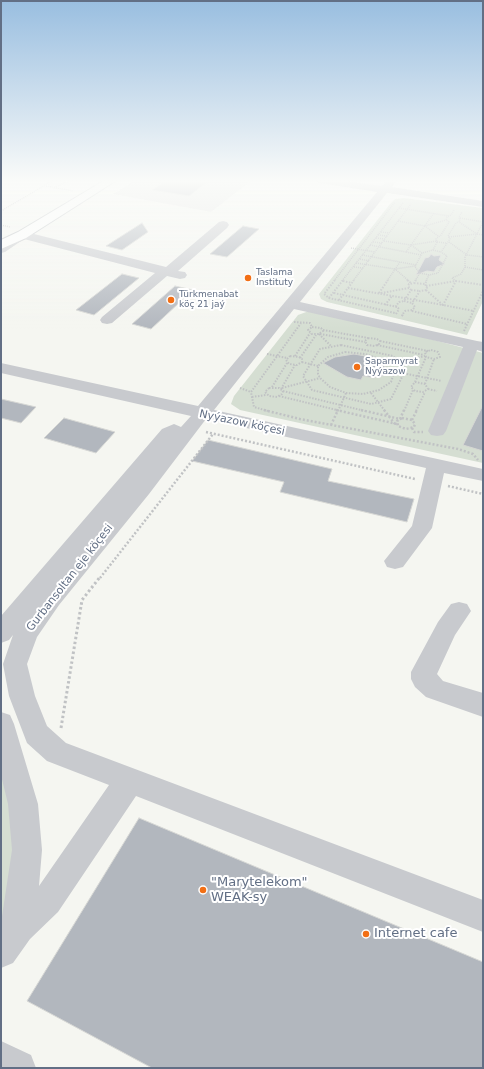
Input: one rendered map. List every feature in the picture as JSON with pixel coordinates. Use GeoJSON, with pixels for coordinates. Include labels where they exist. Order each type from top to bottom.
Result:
{"type":"FeatureCollection","features":[{"type":"Feature","properties":{"kind":"main road"},"geometry":{"type":"LineString","coordinates":[[1,245],[30,230]]}},
{"type":"Feature","properties":{"kind":"street"},"geometry":{"type":"LineString","coordinates":[[107,320],[172,273],[218,230]]}},
{"type":"Feature","properties":{"kind":"street","name":"Gurbansoltan eje köçesi"},"geometry":{"type":"LineString","coordinates":[[350,230],[195,421],[142,489],[51,599],[26,633],[15,664],[22,696],[37,734],[57,752],[483,916]]}},
{"type":"Feature","properties":{"kind":"street"},"geometry":{"type":"LineString","coordinates":[[1,249],[22,235],[172,273]]}},
{"type":"Feature","properties":{"kind":"street"},"geometry":{"type":"LineString","coordinates":[[290,304],[470,339],[456,384],[437,431]]}},
{"type":"Feature","properties":{"kind":"street","name":"Nyýazow köçesi"},"geometry":{"type":"LineString","coordinates":[[1,368],[195,421],[323,440],[434,474],[483,475]]}},
{"type":"Feature","properties":{"kind":"street","name":"Gurbansoltan eje köçesi"},"geometry":{"type":"LineString","coordinates":[[1,633],[168,433],[195,421]]}},
{"type":"Feature","properties":{"kind":"street"},"geometry":{"type":"LineString","coordinates":[[395,561],[422,528],[434,474]]}},
{"type":"Feature","properties":{"kind":"street"},"geometry":{"type":"LineString","coordinates":[[459,611],[446,629],[424,672],[424,679],[435,689],[483,705]]}},
{"type":"Feature","properties":{"kind":"street"},"geometry":{"type":"LineString","coordinates":[[1,724],[23,804],[27,850],[10,939]]}},
{"type":"Feature","properties":{"kind":"street"},"geometry":{"type":"LineString","coordinates":[[10,939],[47,902],[130,780]]}},
{"type":"Feature","properties":{"kind":"street"},"geometry":{"type":"LineString","coordinates":[[1,1059],[18,1068]]}},
{"type":"Feature","properties":{"kind":"path"},"geometry":{"type":"LineString","coordinates":[[373,230],[324,294],[329,298],[409,317]]}},
{"type":"Feature","properties":{"kind":"path"},"geometry":{"type":"LineString","coordinates":[[339,300],[391,230]]}},
{"type":"Feature","properties":{"kind":"path"},"geometry":{"type":"LineString","coordinates":[[406,252],[422,230]]}},
{"type":"Feature","properties":{"kind":"path"},"geometry":{"type":"LineString","coordinates":[[430,230],[438,236]]}},
{"type":"Feature","properties":{"kind":"path"},"geometry":{"type":"LineString","coordinates":[[433,250],[438,236],[441,235],[444,230]]}},
{"type":"Feature","properties":{"kind":"path"},"geometry":{"type":"LineString","coordinates":[[441,252],[450,239],[448,236],[452,230]]}},
{"type":"Feature","properties":{"kind":"path"},"geometry":{"type":"LineString","coordinates":[[470,230],[477,234]]}},
{"type":"Feature","properties":{"kind":"path"},"geometry":{"type":"LineString","coordinates":[[456,281],[452,278],[461,274],[465,267],[465,257],[468,255],[479,230]]}},
{"type":"Feature","properties":{"kind":"path"},"geometry":{"type":"LineString","coordinates":[[329,298],[378,235],[381,232],[389,233]]}},
{"type":"Feature","properties":{"kind":"path"},"geometry":{"type":"LineString","coordinates":[[449,237],[477,234],[483,235]]}},
{"type":"Feature","properties":{"kind":"path"},"geometry":{"type":"LineString","coordinates":[[378,235],[387,236]]}},
{"type":"Feature","properties":{"kind":"path"},"geometry":{"type":"LineString","coordinates":[[376,238],[383,241]]}},
{"type":"Feature","properties":{"kind":"path"},"geometry":{"type":"LineString","coordinates":[[373,242],[383,241],[411,245],[437,241],[447,242],[468,255],[483,257]]}},
{"type":"Feature","properties":{"kind":"path"},"geometry":{"type":"LineString","coordinates":[[370,245],[422,254],[433,250],[441,252],[447,256],[438,273],[429,275],[420,273]]}},
{"type":"Feature","properties":{"kind":"path"},"geometry":{"type":"LineString","coordinates":[[411,245],[422,254]]}},
{"type":"Feature","properties":{"kind":"path"},"geometry":{"type":"LineString","coordinates":[[337,246],[375,252]]}},
{"type":"Feature","properties":{"kind":"path"},"geometry":{"type":"LineString","coordinates":[[416,265],[422,254]]}},
{"type":"Feature","properties":{"kind":"path"},"geometry":{"type":"LineString","coordinates":[[362,255],[416,265]]}},
{"type":"Feature","properties":{"kind":"path"},"geometry":{"type":"LineString","coordinates":[[360,259],[368,261]]}},
{"type":"Feature","properties":{"kind":"path"},"geometry":{"type":"LineString","coordinates":[[378,293],[400,262]]}},
{"type":"Feature","properties":{"kind":"path"},"geometry":{"type":"LineString","coordinates":[[356,263],[395,269],[416,265]]}},
{"type":"Feature","properties":{"kind":"path"},"geometry":{"type":"LineString","coordinates":[[416,265],[420,273]]}},
{"type":"Feature","properties":{"kind":"path"},"geometry":{"type":"LineString","coordinates":[[354,267],[363,268]]}},
{"type":"Feature","properties":{"kind":"path"},"geometry":{"type":"LineString","coordinates":[[465,267],[483,270]]}},
{"type":"Feature","properties":{"kind":"path"},"geometry":{"type":"LineString","coordinates":[[395,269],[413,283],[425,285],[456,281],[483,285]]}},
{"type":"Feature","properties":{"kind":"path"},"geometry":{"type":"LineString","coordinates":[[350,271],[360,272]]}},
{"type":"Feature","properties":{"kind":"path"},"geometry":{"type":"LineString","coordinates":[[395,313],[398,308],[396,306],[406,298],[410,289],[408,286],[413,283],[420,273]]}},
{"type":"Feature","properties":{"kind":"path"},"geometry":{"type":"LineString","coordinates":[[429,275],[425,285],[426,290],[443,305]]}},
{"type":"Feature","properties":{"kind":"path"},"geometry":{"type":"LineString","coordinates":[[342,281],[352,283]]}},
{"type":"Feature","properties":{"kind":"path"},"geometry":{"type":"LineString","coordinates":[[443,305],[456,281]]}},
{"type":"Feature","properties":{"kind":"path"},"geometry":{"type":"LineString","coordinates":[[348,288],[474,311]]}},
{"type":"Feature","properties":{"kind":"path"},"geometry":{"type":"LineString","coordinates":[[378,293],[410,289],[420,291],[426,290]]}},
{"type":"Feature","properties":{"kind":"path"},"geometry":{"type":"LineString","coordinates":[[412,303],[420,291]]}},
{"type":"Feature","properties":{"kind":"path"},"geometry":{"type":"LineString","coordinates":[[470,339],[467,324],[483,292]]}},
{"type":"Feature","properties":{"kind":"path"},"geometry":{"type":"LineString","coordinates":[[333,293],[398,308],[405,311],[412,310],[415,306],[412,303]]}},
{"type":"Feature","properties":{"kind":"path"},"geometry":{"type":"LineString","coordinates":[[385,305],[392,296]]}},
{"type":"Feature","properties":{"kind":"path"},"geometry":{"type":"LineString","coordinates":[[404,301],[412,303]]}},
{"type":"Feature","properties":{"kind":"path"},"geometry":{"type":"LineString","coordinates":[[410,310],[467,324]]}},
{"type":"Feature","properties":{"kind":"path"},"geometry":{"type":"LineString","coordinates":[[402,315],[405,311]]}},
{"type":"Feature","properties":{"kind":"path"},"geometry":{"type":"LineString","coordinates":[[278,319],[301,323],[310,322],[312,327]]}},
{"type":"Feature","properties":{"kind":"path"},"geometry":{"type":"LineString","coordinates":[[301,323],[251,392],[254,407],[458,449],[473,454],[483,465]]}},
{"type":"Feature","properties":{"kind":"path"},"geometry":{"type":"LineString","coordinates":[[294,356],[310,333],[308,330],[312,327],[319,327],[323,330],[368,338],[375,338],[380,341],[428,351],[433,350],[440,354],[439,358],[434,359],[377,345],[370,345],[365,342],[310,333]]}},
{"type":"Feature","properties":{"kind":"path"},"geometry":{"type":"LineString","coordinates":[[300,358],[318,334],[323,330]]}},
{"type":"Feature","properties":{"kind":"path"},"geometry":{"type":"LineString","coordinates":[[318,334],[331,347]]}},
{"type":"Feature","properties":{"kind":"path"},"geometry":{"type":"LineString","coordinates":[[365,342],[368,338]]}},
{"type":"Feature","properties":{"kind":"path"},"geometry":{"type":"LineString","coordinates":[[377,345],[380,341]]}},
{"type":"Feature","properties":{"kind":"path"},"geometry":{"type":"LineString","coordinates":[[341,345],[367,350],[392,356],[406,369],[391,398],[371,404],[312,390],[303,376],[320,349],[341,345]]}},
{"type":"Feature","properties":{"kind":"path"},"geometry":{"type":"LineString","coordinates":[[365,354],[370,345]]}},
{"type":"Feature","properties":{"kind":"path"},"geometry":{"type":"LineString","coordinates":[[396,424],[400,419],[413,390],[411,385],[416,382],[419,376],[425,352],[428,351]]}},
{"type":"Feature","properties":{"kind":"path"},"geometry":{"type":"LineString","coordinates":[[350,352],[365,354],[382,360],[392,371],[393,376],[386,386],[371,393],[346,393],[330,387],[320,378],[318,374],[318,366],[328,357],[350,352]]}},
{"type":"Feature","properties":{"kind":"path"},"geometry":{"type":"LineString","coordinates":[[267,395],[266,390],[272,387],[288,363],[286,360],[287,358],[294,356],[300,358],[302,362]]}},
{"type":"Feature","properties":{"kind":"path"},"geometry":{"type":"LineString","coordinates":[[388,365],[425,356]]}},
{"type":"Feature","properties":{"kind":"path"},"geometry":{"type":"LineString","coordinates":[[412,420],[428,387],[425,384],[434,359]]}},
{"type":"Feature","properties":{"kind":"path"},"geometry":{"type":"LineString","coordinates":[[288,363],[295,365],[302,362],[318,366]]}},
{"type":"Feature","properties":{"kind":"path"},"geometry":{"type":"LineString","coordinates":[[279,396],[282,394],[282,390],[295,365]]}},
{"type":"Feature","properties":{"kind":"path"},"geometry":{"type":"LineString","coordinates":[[392,371],[456,384]]}},
{"type":"Feature","properties":{"kind":"path"},"geometry":{"type":"LineString","coordinates":[[282,390],[306,381],[320,378]]}},
{"type":"Feature","properties":{"kind":"path"},"geometry":{"type":"LineString","coordinates":[[416,382],[425,384]]}},
{"type":"Feature","properties":{"kind":"path"},"geometry":{"type":"LineString","coordinates":[[272,387],[390,417],[400,419],[405,418],[412,420],[415,426],[409,429],[400,428],[390,417],[371,393]]}},
{"type":"Feature","properties":{"kind":"path"},"geometry":{"type":"LineString","coordinates":[[413,390],[418,392],[425,391]]}},
{"type":"Feature","properties":{"kind":"path"},"geometry":{"type":"LineString","coordinates":[[323,440],[346,393]]}},
{"type":"Feature","properties":{"kind":"path"},"geometry":{"type":"LineString","coordinates":[[252,397],[267,395],[271,397],[279,396],[396,424]]}},
{"type":"Feature","properties":{"kind":"path"},"geometry":{"type":"LineString","coordinates":[[195,421],[213,434],[434,474],[483,494]]}},
{"type":"Feature","properties":{"kind":"path"},"geometry":{"type":"LineString","coordinates":[[57,752],[82,600],[213,434]]}},
{"type":"Feature","properties":{"kind":"shaded area"},"geometry":{"type":"Polygon","coordinates":[[[370,230],[483,230],[483,301],[467,335],[327,302],[321,299],[319,294],[370,230]]]}},
{"type":"Feature","properties":{"kind":"shaded area"},"geometry":{"type":"Polygon","coordinates":[[[320,310],[483,353],[483,463],[240,410],[231,404],[234,396],[298,315],[309,311],[320,310]]]}},
{"type":"Feature","properties":{"kind":"shaded area"},"geometry":{"type":"Polygon","coordinates":[[[1,751],[23,804],[1,951],[1,751]]]}},
{"type":"Feature","properties":{"kind":"building"},"geometry":{"type":"Polygon","coordinates":[[[131,230],[147,230],[148,232],[122,250],[106,246],[131,230]]]}},
{"type":"Feature","properties":{"kind":"building"},"geometry":{"type":"Polygon","coordinates":[[[238,230],[258,230],[227,257],[210,254],[238,230]]]}},
{"type":"Feature","properties":{"kind":"building"},"geometry":{"type":"Polygon","coordinates":[[[431,254],[434,256],[441,255],[439,260],[445,264],[437,267],[434,272],[427,271],[416,275],[425,258],[429,257],[431,254]]]}},
{"type":"Feature","properties":{"kind":"building"},"geometry":{"type":"Polygon","coordinates":[[[122,274],[139,278],[94,315],[76,310],[122,274]]]}},
{"type":"Feature","properties":{"kind":"building","name":"Türkmenabat köç 21 jaý"},"geometry":{"type":"Polygon","coordinates":[[[175,286],[193,290],[151,329],[132,324],[175,286]]]}},
{"type":"Feature","properties":{"kind":"building"},"geometry":{"type":"Polygon","coordinates":[[[354,354],[375,360],[394,373],[374,378],[363,376],[361,380],[347,377],[323,363],[335,357],[354,354]]]}},
{"type":"Feature","properties":{"kind":"building"},"geometry":{"type":"Polygon","coordinates":[[[1,399],[36,407],[21,423],[1,418],[1,399]]]}},
{"type":"Feature","properties":{"kind":"building"},"geometry":{"type":"Polygon","coordinates":[[[483,405],[483,451],[463,445],[483,405]]]}},
{"type":"Feature","properties":{"kind":"building"},"geometry":{"type":"Polygon","coordinates":[[[64,418],[115,432],[96,453],[44,438],[64,418]]]}},
{"type":"Feature","properties":{"kind":"building"},"geometry":{"type":"Polygon","coordinates":[[[208,440],[332,469],[328,481],[414,499],[407,522],[280,492],[284,482],[192,461],[208,440]]]}},
{"type":"Feature","properties":{"kind":"building","name":"\"Marytelekom\" WEAK-sy"},"geometry":{"type":"Polygon","coordinates":[[[139,818],[483,962],[483,1068],[152,1068],[27,1001],[139,818]]]}},
{"type":"Feature","properties":{"kind":"place","name":"Taslama Instituty"},"geometry":{"type":"Point","coordinates":[248,278]}},
{"type":"Feature","properties":{"kind":"place","name":"Türkmenabat köç 21 jaý"},"geometry":{"type":"Point","coordinates":[171,300]}},
{"type":"Feature","properties":{"kind":"place","name":"Saparmyrat Nyýazow"},"geometry":{"type":"Point","coordinates":[357,367]}},
{"type":"Feature","properties":{"kind":"place","name":"\"Marytelekom\" WEAK-sy"},"geometry":{"type":"Point","coordinates":[203,890]}},
{"type":"Feature","properties":{"kind":"place","name":"Internet cafe"},"geometry":{"type":"Point","coordinates":[366,934]}}]}
